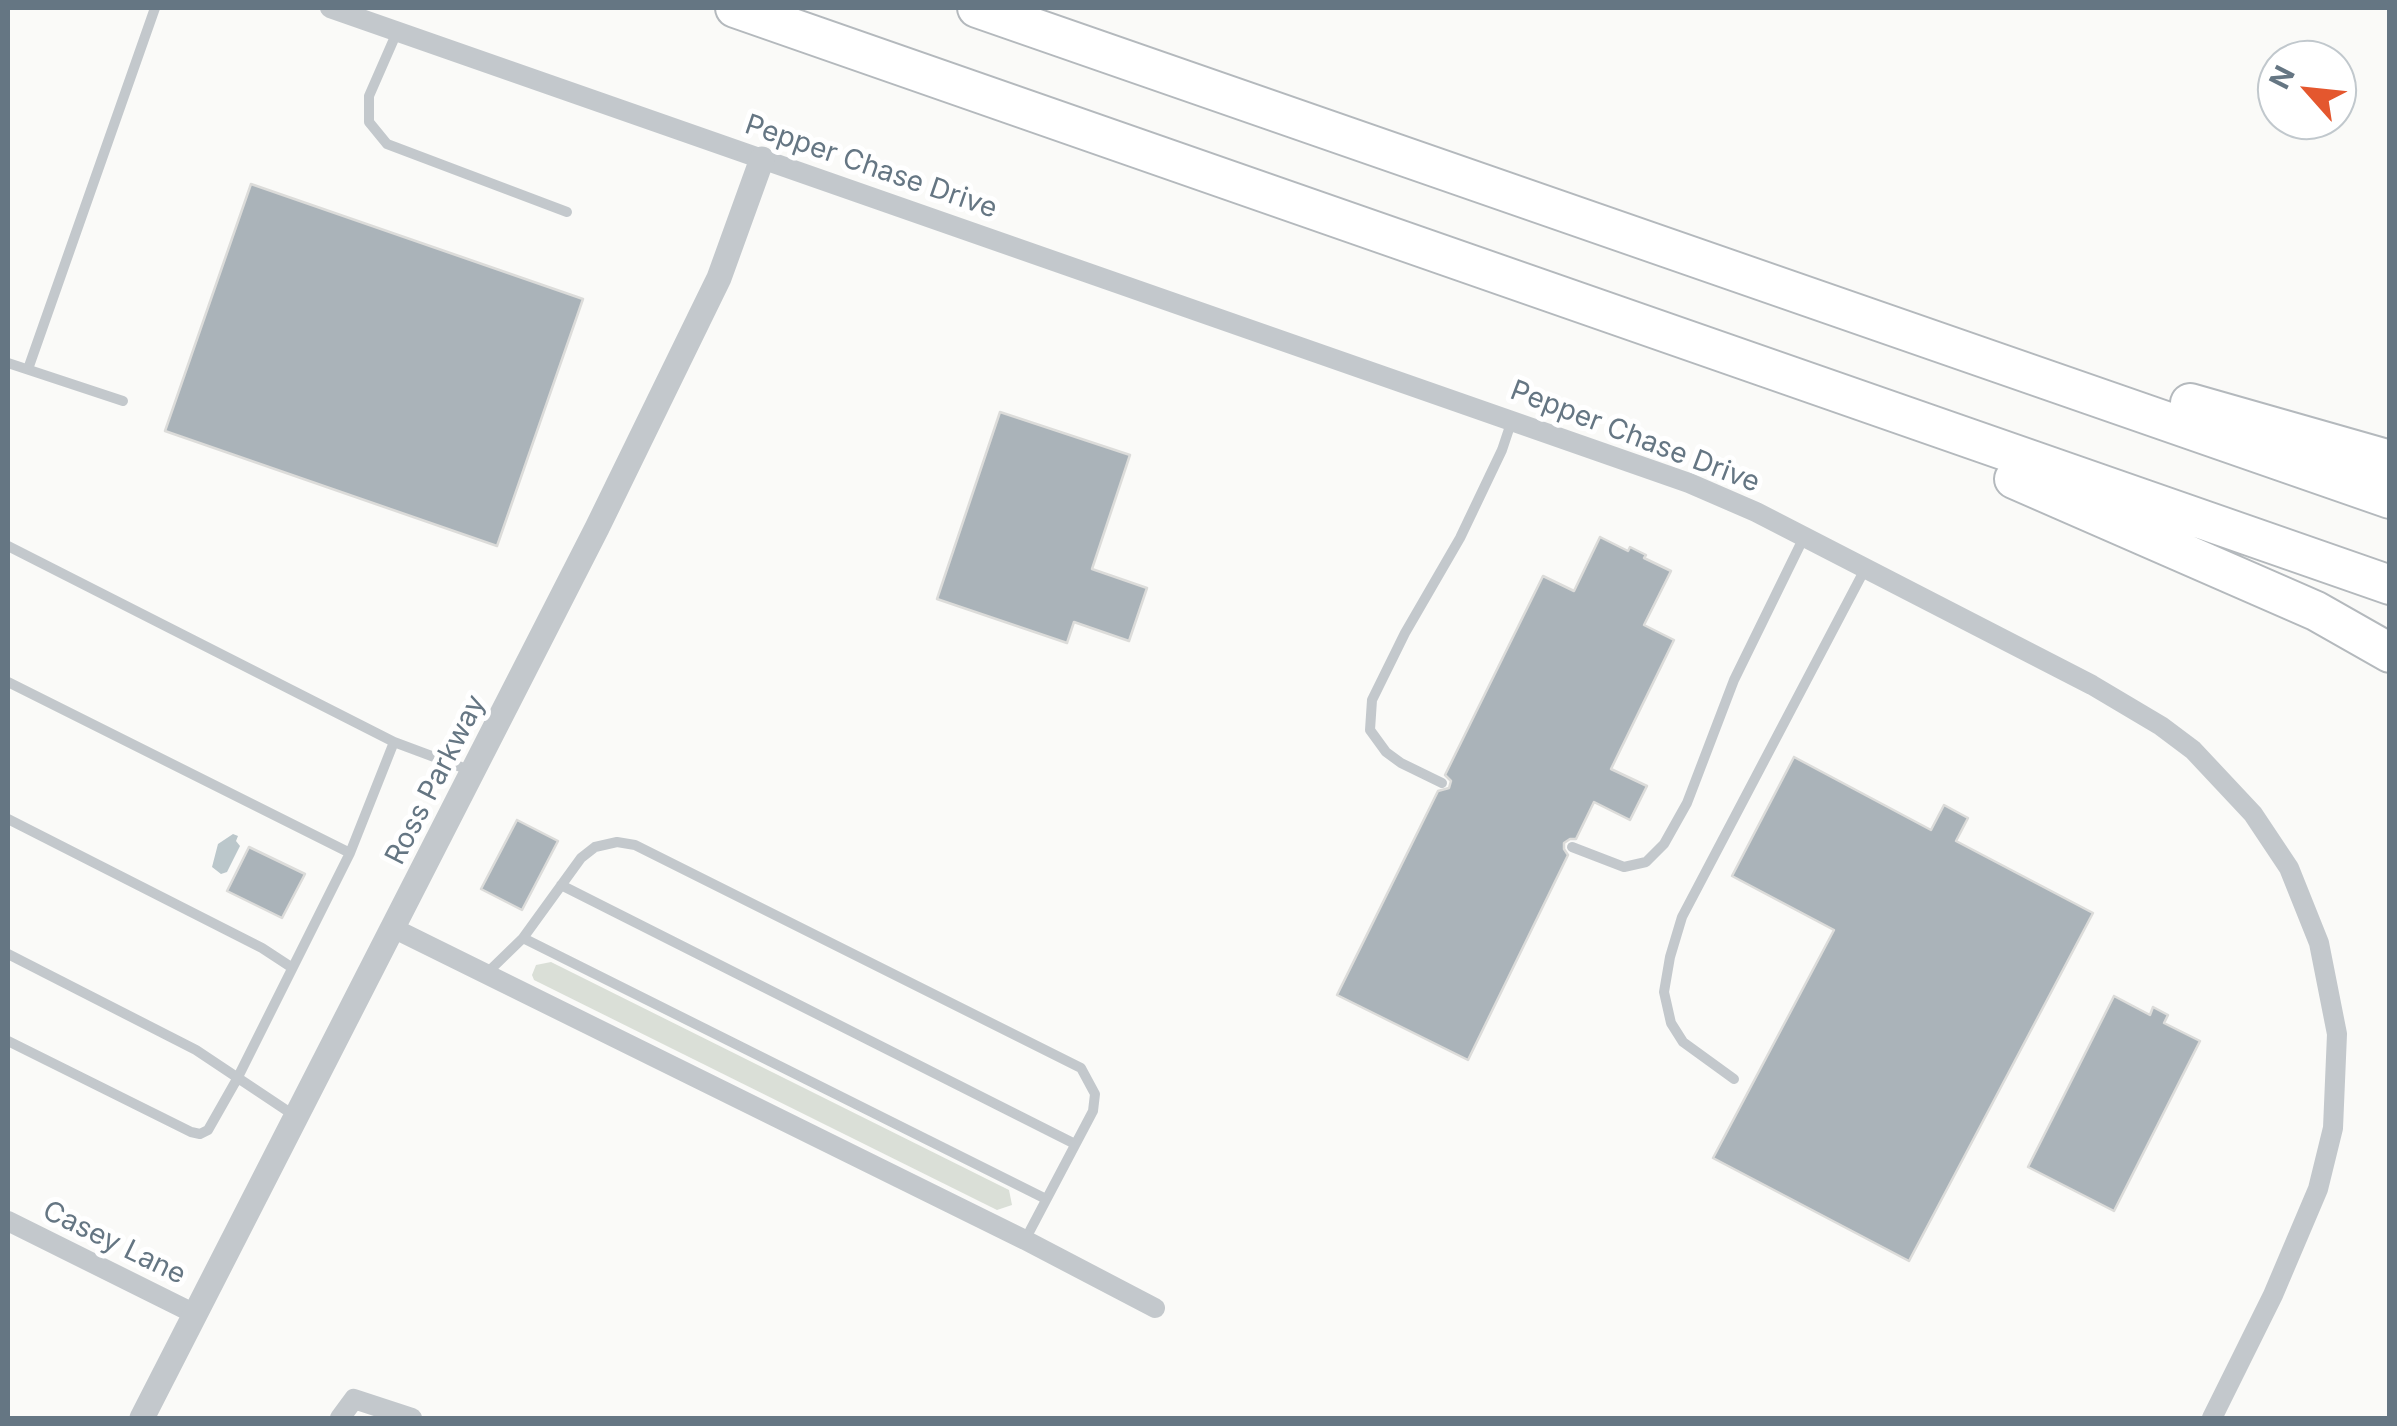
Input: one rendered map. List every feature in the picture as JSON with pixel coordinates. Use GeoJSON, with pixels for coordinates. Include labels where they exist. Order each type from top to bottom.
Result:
{"type":"FeatureCollection","features":[{"type":"Feature","properties":{"kind":"highway"},"geometry":{"type":"LineString","coordinates":[[736,8],[2390,585]]}},
{"type":"Feature","properties":{"kind":"highway"},"geometry":{"type":"LineString","coordinates":[[977,8],[2390,499]]}},
{"type":"Feature","properties":{"kind":"highway"},"geometry":{"type":"LineString","coordinates":[[1515,194],[2271,428],[2390,460]]}},
{"type":"Feature","properties":{"kind":"highway"},"geometry":{"type":"LineString","coordinates":[[1912,420],[1988,468],[2316,611],[2390,653]]}},
{"type":"Feature","properties":{"kind":"street","name":"Pepper Chase Drive"},"geometry":{"type":"LineString","coordinates":[[330,8],[1690,483],[1804,536],[2111,696],[2193,750],[2253,814],[2288,868],[2308,911],[2328,974],[2337,1034],[2332,1128],[2318,1190],[2212,1418]]}},
{"type":"Feature","properties":{"kind":"street","name":"Ross Parkway"},"geometry":{"type":"LineString","coordinates":[[142,1418],[555,613],[719,278],[762,158]]}},
{"type":"Feature","properties":{"kind":"street"},"geometry":{"type":"LineString","coordinates":[[393,928],[1155,1308]]}},
{"type":"Feature","properties":{"kind":"street","name":"Casey Lane"},"geometry":{"type":"LineString","coordinates":[[8,1221],[196,1314]]}},
{"type":"Feature","properties":{"kind":"street"},"geometry":{"type":"LineString","coordinates":[[340,1418],[354,1399],[412,1418]]}},
{"type":"Feature","properties":{"kind":"lane"},"geometry":{"type":"LineString","coordinates":[[28,370],[156,8]]}},
{"type":"Feature","properties":{"kind":"lane"},"geometry":{"type":"LineString","coordinates":[[398,31],[369,96],[369,122],[387,144],[568,212]]}},
{"type":"Feature","properties":{"kind":"lane"},"geometry":{"type":"LineString","coordinates":[[8,363],[124,401]]}},
{"type":"Feature","properties":{"kind":"lane"},"geometry":{"type":"LineString","coordinates":[[1442,783],[1386,752],[1370,730],[1372,700],[1460,538],[1512,420]]}},
{"type":"Feature","properties":{"kind":"lane"},"geometry":{"type":"LineString","coordinates":[[1572,848],[1624,867],[1646,862],[1664,844],[1686,803],[1734,680],[1804,536]]}},
{"type":"Feature","properties":{"kind":"lane"},"geometry":{"type":"LineString","coordinates":[[8,546],[394,742],[472,772]]}},
{"type":"Feature","properties":{"kind":"lane"},"geometry":{"type":"LineString","coordinates":[[1734,1079],[1683,1042],[1671,1023],[1664,992],[1670,957],[1682,917],[1866,568]]}},
{"type":"Feature","properties":{"kind":"lane"},"geometry":{"type":"LineString","coordinates":[[8,682],[350,853]]}},
{"type":"Feature","properties":{"kind":"lane"},"geometry":{"type":"LineString","coordinates":[[8,1041],[200,1134],[214,1121],[237,1079],[350,853],[394,742]]}},
{"type":"Feature","properties":{"kind":"lane"},"geometry":{"type":"LineString","coordinates":[[8,820],[262,948],[291,967]]}},
{"type":"Feature","properties":{"kind":"lane"},"geometry":{"type":"LineString","coordinates":[[486,973],[522,938],[581,858],[595,847],[616,842],[636,845],[1075,1065],[1089,1078],[1095,1094],[1093,1111],[1025,1240]]}},
{"type":"Feature","properties":{"kind":"lane"},"geometry":{"type":"LineString","coordinates":[[561,885],[1075,1144]]}},
{"type":"Feature","properties":{"kind":"lane"},"geometry":{"type":"LineString","coordinates":[[522,938],[1046,1199]]}},
{"type":"Feature","properties":{"kind":"lane"},"geometry":{"type":"LineString","coordinates":[[8,954],[196,1050],[296,1116]]}},
{"type":"Feature","properties":{"kind":"shaded area"},"geometry":{"type":"Polygon","coordinates":[[[233,834],[238,836],[240,846],[227,872],[221,874],[212,867],[218,844],[233,834]]]}},
{"type":"Feature","properties":{"kind":"shaded area"},"geometry":{"type":"Polygon","coordinates":[[[551,962],[1009,1190],[1012,1205],[997,1210],[534,980],[536,965],[551,962]]]}},
{"type":"Feature","properties":{"kind":"building"},"geometry":{"type":"Polygon","coordinates":[[[251,184],[583,299],[497,546],[165,431],[251,184]]]}},
{"type":"Feature","properties":{"kind":"building"},"geometry":{"type":"Polygon","coordinates":[[[1000,412],[1130,455],[1092,569],[1147,588],[1129,641],[1074,622],[1067,643],[937,599],[1000,412]]]}},
{"type":"Feature","properties":{"kind":"building"},"geometry":{"type":"Polygon","coordinates":[[[1600,537],[1628,551],[1630,547],[1671,571],[1644,625],[1674,640],[1611,769],[1647,786],[1630,820],[1594,802],[1576,839],[1564,843],[1568,855],[1468,1060],[1337,995],[1438,791],[1449,788],[1451,781],[1445,775],[1543,576],[1574,591],[1600,537]]]}},
{"type":"Feature","properties":{"kind":"building"},"geometry":{"type":"Polygon","coordinates":[[[1794,757],[1931,830],[1944,805],[1968,818],[1956,841],[2093,913],[1909,1261],[1713,1158],[1834,930],[1732,876],[1794,757]]]}},
{"type":"Feature","properties":{"kind":"building"},"geometry":{"type":"Polygon","coordinates":[[[517,820],[558,841],[522,910],[481,889],[517,820]]]}},
{"type":"Feature","properties":{"kind":"building"},"geometry":{"type":"Polygon","coordinates":[[[249,847],[305,874],[282,918],[227,891],[249,847]]]}},
{"type":"Feature","properties":{"kind":"building"},"geometry":{"type":"Polygon","coordinates":[[[2114,996],[2150,1015],[2153,1007],[2168,1015],[2164,1023],[2200,1041],[2114,1211],[2028,1167],[2114,996]]]}}]}
